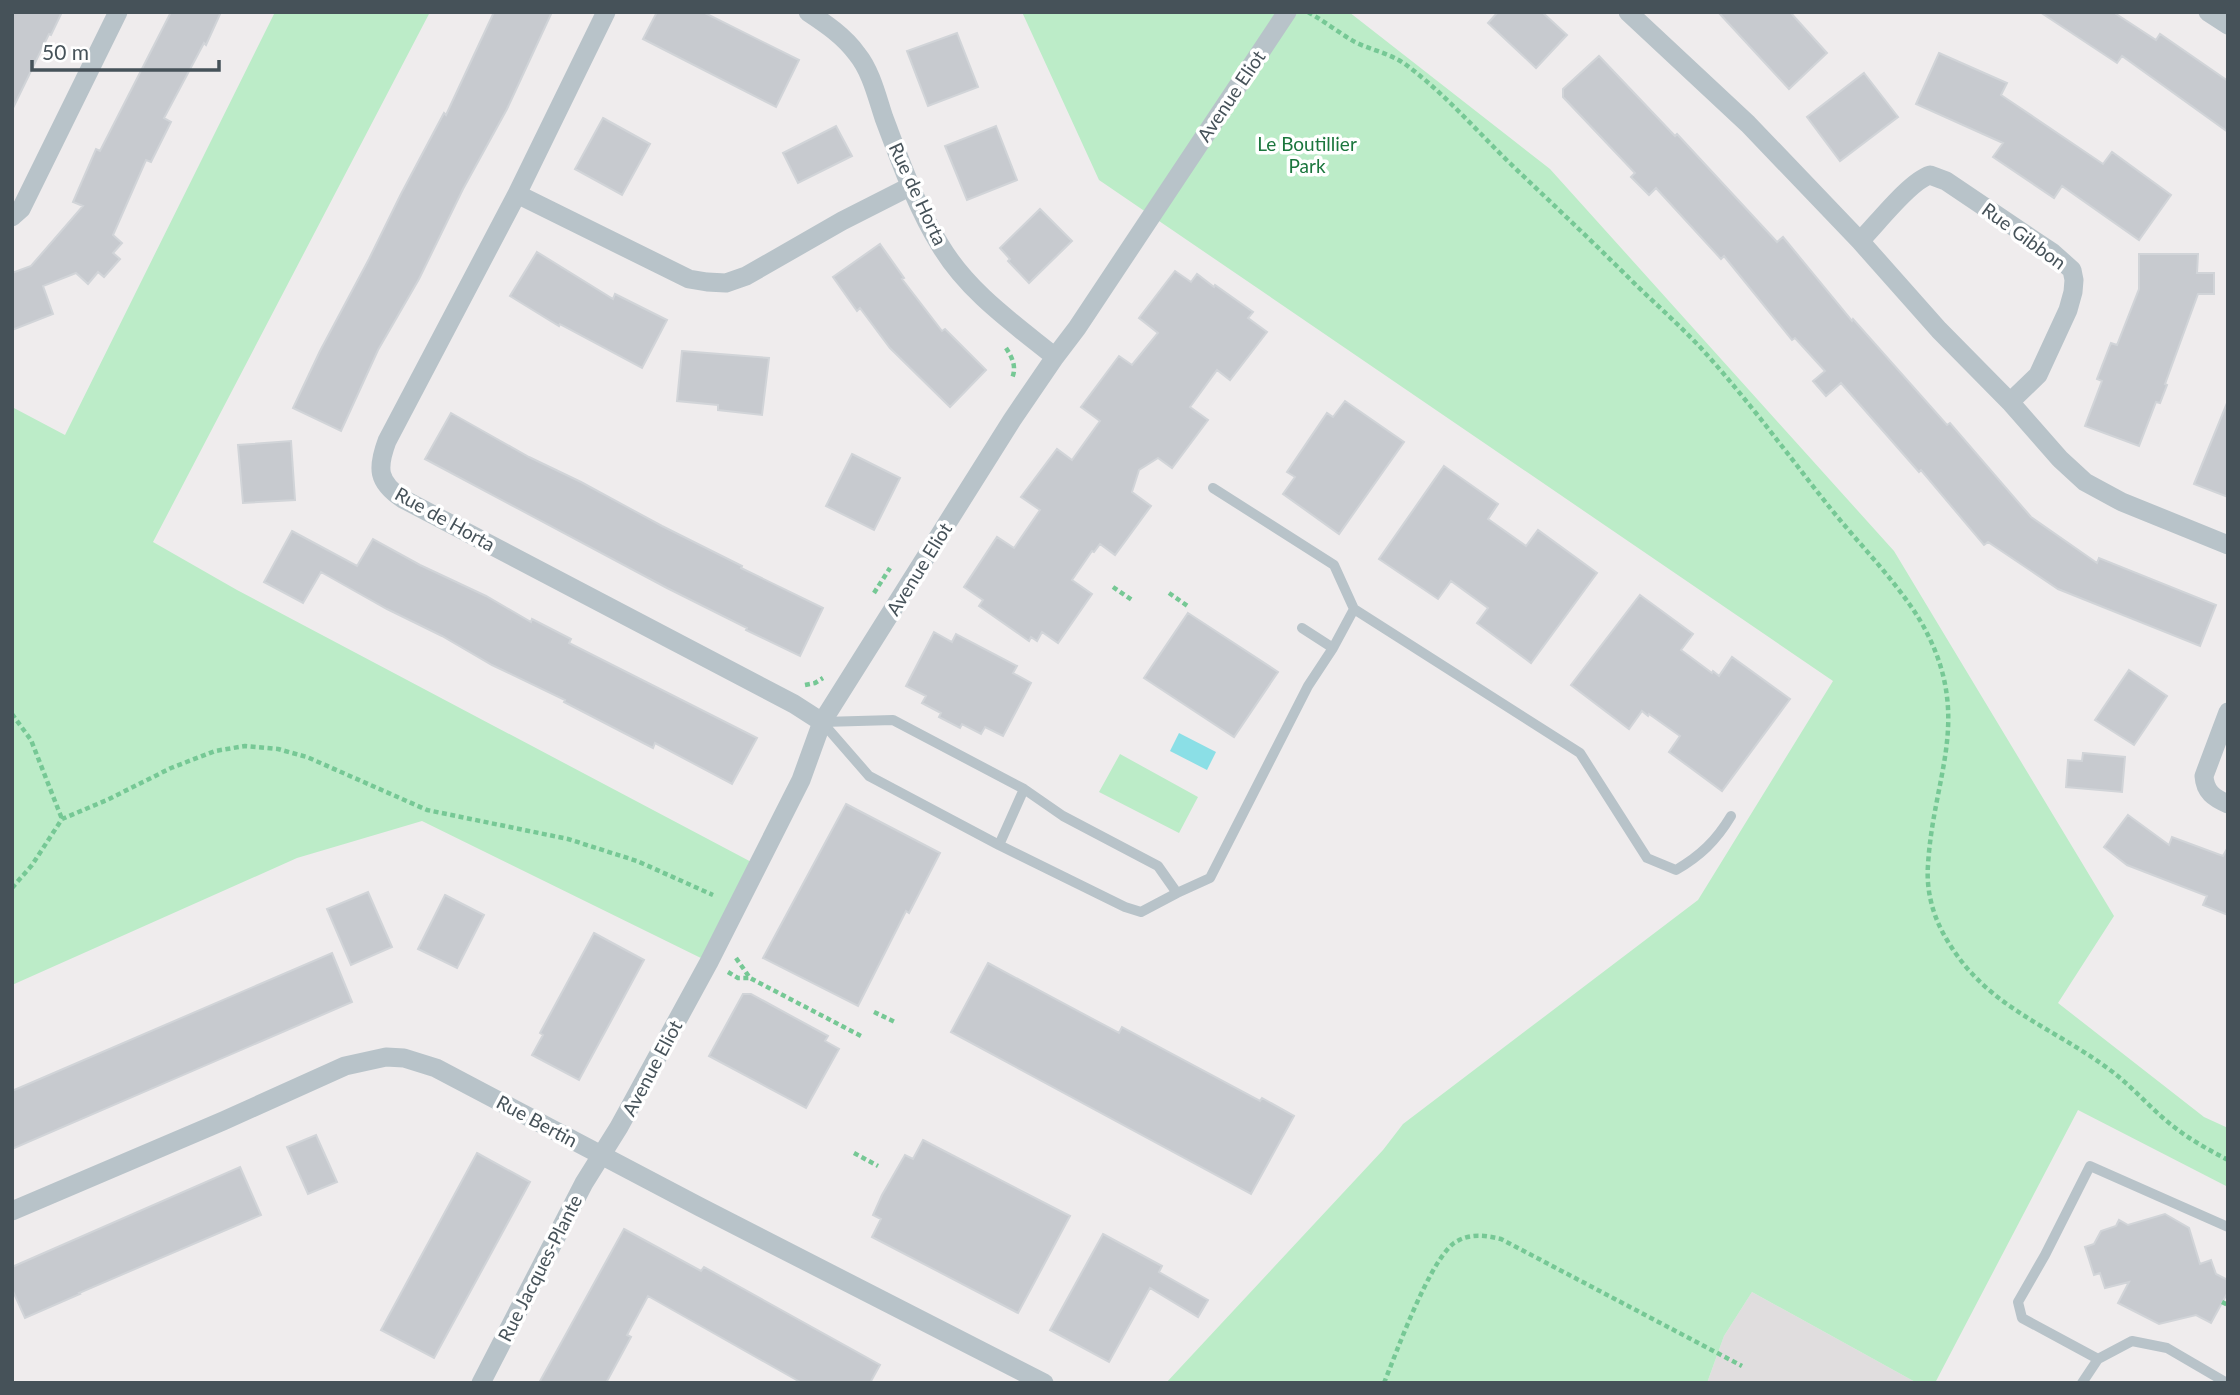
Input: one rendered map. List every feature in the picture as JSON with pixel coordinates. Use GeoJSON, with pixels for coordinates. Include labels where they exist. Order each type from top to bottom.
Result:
{"type":"FeatureCollection","features":[{"type":"Feature","properties":{"kind":"street"},"geometry":{"type":"LineString","coordinates":[[12,217],[21,209],[118,12]]}},
{"type":"Feature","properties":{"kind":"street","name":"Rue de Horta"},"geometry":{"type":"LineString","coordinates":[[606,12],[517,194],[387,441],[380,465],[384,482],[403,499],[794,704],[822,722]]}},
{"type":"Feature","properties":{"kind":"street","name":"Rue de Horta"},"geometry":{"type":"LineString","coordinates":[[808,12],[841,36],[859,55],[911,186],[940,246],[967,281],[1003,317],[1055,356]]}},
{"type":"Feature","properties":{"kind":"street","name":"Avenue Eliot"},"geometry":{"type":"LineString","coordinates":[[601,1154],[619,1127],[715,951],[801,780],[822,722],[1004,431],[1077,328],[1287,12]]}},
{"type":"Feature","properties":{"kind":"street"},"geometry":{"type":"LineString","coordinates":[[1628,12],[1748,124],[1860,241],[1939,330],[2010,402],[2060,460],[2085,482],[2122,502],[2228,545]]}},
{"type":"Feature","properties":{"kind":"street"},"geometry":{"type":"LineString","coordinates":[[2208,12],[2228,25]]}},
{"type":"Feature","properties":{"kind":"street","name":"Rue Gibbon"},"geometry":{"type":"LineString","coordinates":[[1860,241],[1911,188],[1930,175],[1955,187],[2063,261],[2071,270],[2074,280],[2068,310],[2038,375],[2010,402]]}},
{"type":"Feature","properties":{"kind":"street"},"geometry":{"type":"LineString","coordinates":[[517,194],[689,279],[726,283],[746,276],[911,186]]}},
{"type":"Feature","properties":{"kind":"street"},"geometry":{"type":"LineString","coordinates":[[2228,712],[2204,776],[2210,794],[2228,804]]}},
{"type":"Feature","properties":{"kind":"street","name":"Rue Bertin"},"geometry":{"type":"LineString","coordinates":[[12,1210],[345,1066],[386,1057],[404,1058],[436,1069],[1044,1383]]}},
{"type":"Feature","properties":{"kind":"street","name":"Rue Jacques-Plante"},"geometry":{"type":"LineString","coordinates":[[481,1383],[601,1154]]}},
{"type":"Feature","properties":{"kind":"lane"},"geometry":{"type":"LineString","coordinates":[[1213,488],[1334,565],[1354,609],[1580,753],[1647,858],[1676,870],[1699,856],[1731,816]]}},
{"type":"Feature","properties":{"kind":"lane"},"geometry":{"type":"LineString","coordinates":[[822,722],[869,776],[999,845],[1141,912],[1210,878],[1308,686],[1354,609]]}},
{"type":"Feature","properties":{"kind":"lane"},"geometry":{"type":"LineString","coordinates":[[1302,628],[1333,648]]}},
{"type":"Feature","properties":{"kind":"lane"},"geometry":{"type":"LineString","coordinates":[[822,722],[893,720],[1024,789],[1063,816],[1158,866],[1177,893]]}},
{"type":"Feature","properties":{"kind":"lane"},"geometry":{"type":"LineString","coordinates":[[999,845],[1024,789]]}},
{"type":"Feature","properties":{"kind":"lane"},"geometry":{"type":"LineString","coordinates":[[2098,1359],[2022,1318],[2018,1302],[2091,1166],[2228,1227]]}},
{"type":"Feature","properties":{"kind":"lane"},"geometry":{"type":"LineString","coordinates":[[2082,1383],[2098,1359],[2132,1341],[2167,1348],[2226,1379]]}},
{"type":"Feature","properties":{"kind":"path"},"geometry":{"type":"LineString","coordinates":[[1308,12],[1359,44],[1401,61],[1444,95],[1486,140],[1698,345],[1745,399],[1856,541],[1899,591],[1919,617],[1930,639],[1946,691],[1948,745],[1931,834],[1928,866],[1929,894],[1947,940],[1971,974],[2002,1003],[2076,1045],[2114,1072],[2183,1134],[2228,1160]]}},
{"type":"Feature","properties":{"kind":"path"},"geometry":{"type":"LineString","coordinates":[[1113,587],[1132,600]]}},
{"type":"Feature","properties":{"kind":"path"},"geometry":{"type":"LineString","coordinates":[[1170,593],[1189,607]]}},
{"type":"Feature","properties":{"kind":"path"},"geometry":{"type":"LineString","coordinates":[[12,714],[31,740],[62,819]]}},
{"type":"Feature","properties":{"kind":"path"},"geometry":{"type":"LineString","coordinates":[[12,888],[32,865],[62,819],[171,768],[215,751],[246,746],[307,757],[333,766],[427,810],[548,834],[637,861],[713,895]]}},
{"type":"Feature","properties":{"kind":"path"},"geometry":{"type":"LineString","coordinates":[[736,958],[750,978]]}},
{"type":"Feature","properties":{"kind":"path"},"geometry":{"type":"LineString","coordinates":[[728,972],[738,978],[750,978],[862,1036]]}},
{"type":"Feature","properties":{"kind":"path"},"geometry":{"type":"LineString","coordinates":[[874,1012],[895,1022]]}},
{"type":"Feature","properties":{"kind":"path"},"geometry":{"type":"LineString","coordinates":[[854,1153],[878,1166]]}},
{"type":"Feature","properties":{"kind":"path"},"geometry":{"type":"LineString","coordinates":[[1384,1383],[1431,1274],[1443,1255],[1456,1242],[1478,1234],[1501,1239],[1742,1366]]}},
{"type":"Feature","properties":{"kind":"shaded area"},"geometry":{"type":"Polygon","coordinates":[[[1752,1292],[1917,1383],[1707,1383],[1724,1336],[1752,1292]]]}},
{"type":"Feature","properties":{"kind":"green space"},"geometry":{"type":"Polygon","coordinates":[[[275,12],[430,12],[153,542],[237,590],[757,865],[709,962],[422,821],[297,858],[12,985],[12,407],[65,435],[275,12]]]}},
{"type":"Feature","properties":{"kind":"green space","name":"Le Boutillier Park"},"geometry":{"type":"Polygon","coordinates":[[[1022,12],[1349,12],[1550,169],[1894,551],[2114,916],[2058,1003],[2204,1117],[2228,1128],[2228,1187],[2078,1110],[1935,1383],[1917,1383],[1752,1292],[1724,1336],[1707,1383],[1166,1383],[1383,1150],[1403,1124],[1698,900],[1833,681],[1099,180],[1022,12]]]}},
{"type":"Feature","properties":{"kind":"green space"},"geometry":{"type":"Polygon","coordinates":[[[1120,754],[1198,797],[1179,833],[1099,792],[1120,754]]]}},
{"type":"Feature","properties":{"kind":"water"},"geometry":{"type":"Polygon","coordinates":[[[1179,733],[1216,752],[1207,770],[1170,751],[1179,733]]]}},
{"type":"Feature","properties":{"kind":"building"},"geometry":{"type":"Polygon","coordinates":[[[12,12],[62,12],[12,110],[12,12]]]}},
{"type":"Feature","properties":{"kind":"building"},"geometry":{"type":"Polygon","coordinates":[[[171,12],[221,12],[206,45],[204,43],[164,118],[171,122],[151,162],[146,160],[113,235],[122,243],[113,253],[120,259],[104,277],[98,272],[88,284],[76,273],[43,286],[53,314],[12,330],[12,273],[31,266],[83,206],[73,202],[96,149],[100,151],[171,12]]]}},
{"type":"Feature","properties":{"kind":"building"},"geometry":{"type":"Polygon","coordinates":[[[494,12],[552,12],[507,109],[463,189],[419,279],[378,350],[341,431],[293,408],[401,194],[444,113],[446,115],[494,12]]]}},
{"type":"Feature","properties":{"kind":"building"},"geometry":{"type":"Polygon","coordinates":[[[657,12],[703,12],[799,60],[776,107],[643,39],[657,12]]]}},
{"type":"Feature","properties":{"kind":"building"},"geometry":{"type":"Polygon","coordinates":[[[1498,12],[1542,12],[1567,35],[1536,68],[1488,23],[1498,12]]]}},
{"type":"Feature","properties":{"kind":"building"},"geometry":{"type":"Polygon","coordinates":[[[1718,12],[1790,12],[1827,53],[1789,89],[1718,12]]]}},
{"type":"Feature","properties":{"kind":"building"},"geometry":{"type":"Polygon","coordinates":[[[2040,12],[2113,12],[2156,40],[2160,34],[2228,81],[2228,132],[2122,56],[2117,63],[2040,12]]]}},
{"type":"Feature","properties":{"kind":"building"},"geometry":{"type":"Polygon","coordinates":[[[957,33],[978,87],[928,106],[907,51],[957,33]]]}},
{"type":"Feature","properties":{"kind":"building"},"geometry":{"type":"Polygon","coordinates":[[[1939,53],[2007,83],[2001,95],[2103,164],[2112,152],[2171,195],[2139,240],[2062,186],[2054,198],[1993,157],[2003,143],[1916,104],[1939,53]]]}},
{"type":"Feature","properties":{"kind":"building"},"geometry":{"type":"Polygon","coordinates":[[[1599,56],[1675,136],[1677,134],[1777,242],[1783,237],[1852,321],[1853,319],[1947,425],[1950,423],[2031,517],[2097,563],[2099,558],[2216,605],[2200,646],[2058,589],[1988,542],[1984,545],[1921,470],[1919,472],[1841,383],[1826,396],[1813,381],[1825,371],[1795,338],[1792,340],[1724,256],[1721,259],[1656,188],[1649,195],[1631,177],[1635,173],[1563,97],[1563,89],[1599,56]]]}},
{"type":"Feature","properties":{"kind":"building"},"geometry":{"type":"Polygon","coordinates":[[[1864,73],[1898,117],[1840,161],[1807,117],[1864,73]]]}},
{"type":"Feature","properties":{"kind":"building"},"geometry":{"type":"Polygon","coordinates":[[[603,118],[650,144],[622,195],[575,169],[603,118]]]}},
{"type":"Feature","properties":{"kind":"building"},"geometry":{"type":"Polygon","coordinates":[[[836,126],[852,156],[798,183],[783,153],[836,126]]]}},
{"type":"Feature","properties":{"kind":"building"},"geometry":{"type":"Polygon","coordinates":[[[996,126],[1017,180],[967,200],[945,146],[996,126]]]}},
{"type":"Feature","properties":{"kind":"building"},"geometry":{"type":"Polygon","coordinates":[[[1040,209],[1072,241],[1029,283],[1008,261],[1010,259],[1000,248],[1040,209]]]}},
{"type":"Feature","properties":{"kind":"building"},"geometry":{"type":"Polygon","coordinates":[[[880,244],[904,278],[902,279],[942,331],[945,329],[986,370],[950,407],[890,348],[860,308],[857,311],[833,277],[880,244]]]}},
{"type":"Feature","properties":{"kind":"building"},"geometry":{"type":"Polygon","coordinates":[[[537,252],[613,299],[615,294],[667,320],[642,368],[560,324],[559,326],[510,296],[537,252]]]}},
{"type":"Feature","properties":{"kind":"building"},"geometry":{"type":"Polygon","coordinates":[[[2139,254],[2198,254],[2197,273],[2214,273],[2214,294],[2198,294],[2165,384],[2167,385],[2160,403],[2156,402],[2139,446],[2085,426],[2102,381],[2097,379],[2111,343],[2117,345],[2139,289],[2139,254]]]}},
{"type":"Feature","properties":{"kind":"building"},"geometry":{"type":"Polygon","coordinates":[[[1175,271],[1191,282],[1197,274],[1214,287],[1215,285],[1253,312],[1248,318],[1267,332],[1230,380],[1217,370],[1190,407],[1208,420],[1172,468],[1158,458],[1139,470],[1132,492],[1151,506],[1115,555],[1100,544],[1072,580],[1092,594],[1058,643],[1042,632],[1037,641],[1031,637],[1029,641],[979,606],[983,600],[964,587],[997,537],[1014,548],[1040,510],[1021,497],[1057,449],[1072,460],[1100,421],[1081,407],[1119,356],[1132,365],[1158,333],[1139,318],[1175,271]]]}},
{"type":"Feature","properties":{"kind":"building"},"geometry":{"type":"Polygon","coordinates":[[[682,351],[769,358],[762,415],[718,410],[718,405],[677,401],[682,351]]]}},
{"type":"Feature","properties":{"kind":"building"},"geometry":{"type":"Polygon","coordinates":[[[1345,401],[1404,442],[1339,534],[1283,494],[1295,477],[1287,472],[1327,413],[1333,417],[1345,401]]]}},
{"type":"Feature","properties":{"kind":"building"},"geometry":{"type":"Polygon","coordinates":[[[2228,403],[2228,497],[2194,484],[2228,403]]]}},
{"type":"Feature","properties":{"kind":"building"},"geometry":{"type":"Polygon","coordinates":[[[451,413],[529,457],[823,608],[800,656],[425,459],[451,413]]]}},
{"type":"Feature","properties":{"kind":"building"},"geometry":{"type":"Polygon","coordinates":[[[291,441],[295,500],[243,503],[238,445],[291,441]]]}},
{"type":"Feature","properties":{"kind":"building"},"geometry":{"type":"Polygon","coordinates":[[[852,454],[900,478],[874,530],[826,506],[852,454]]]}},
{"type":"Feature","properties":{"kind":"building"},"geometry":{"type":"Polygon","coordinates":[[[1444,466],[1498,504],[1488,519],[1526,546],[1538,530],[1597,573],[1531,663],[1477,623],[1488,608],[1451,581],[1438,599],[1379,559],[1444,466]]]}},
{"type":"Feature","properties":{"kind":"building"},"geometry":{"type":"Polygon","coordinates":[[[292,531],[357,566],[373,539],[531,622],[532,619],[571,639],[569,643],[757,738],[732,784],[655,743],[653,748],[564,702],[565,700],[492,665],[321,572],[303,603],[264,582],[292,531]]]}},
{"type":"Feature","properties":{"kind":"building"},"geometry":{"type":"Polygon","coordinates":[[[1640,595],[1693,634],[1681,650],[1712,673],[1713,671],[1719,676],[1732,657],[1790,699],[1722,791],[1669,752],[1680,736],[1649,714],[1648,716],[1642,711],[1629,729],[1571,685],[1640,595]]]}},
{"type":"Feature","properties":{"kind":"building"},"geometry":{"type":"Polygon","coordinates":[[[1188,613],[1278,672],[1234,737],[1144,678],[1188,613]]]}},
{"type":"Feature","properties":{"kind":"building"},"geometry":{"type":"Polygon","coordinates":[[[934,632],[952,642],[956,634],[1017,666],[1013,673],[1031,683],[1003,736],[985,727],[981,734],[962,724],[960,728],[939,717],[941,713],[922,703],[926,696],[906,686],[934,632]]]}},
{"type":"Feature","properties":{"kind":"building"},"geometry":{"type":"Polygon","coordinates":[[[2129,670],[2167,696],[2134,745],[2095,720],[2129,670]]]}},
{"type":"Feature","properties":{"kind":"building"},"geometry":{"type":"Polygon","coordinates":[[[2083,753],[2125,757],[2122,792],[2066,787],[2068,760],[2082,761],[2083,753]]]}},
{"type":"Feature","properties":{"kind":"building"},"geometry":{"type":"Polygon","coordinates":[[[846,804],[940,853],[909,913],[906,911],[858,1006],[763,958],[846,804]]]}},
{"type":"Feature","properties":{"kind":"building"},"geometry":{"type":"Polygon","coordinates":[[[2128,815],[2169,845],[2172,837],[2223,856],[2228,847],[2228,915],[2203,905],[2207,896],[2127,865],[2104,847],[2128,815]]]}},
{"type":"Feature","properties":{"kind":"building"},"geometry":{"type":"Polygon","coordinates":[[[368,892],[392,947],[351,965],[327,909],[368,892]]]}},
{"type":"Feature","properties":{"kind":"building"},"geometry":{"type":"Polygon","coordinates":[[[445,895],[484,915],[457,968],[418,949],[445,895]]]}},
{"type":"Feature","properties":{"kind":"building"},"geometry":{"type":"Polygon","coordinates":[[[594,933],[644,960],[579,1080],[532,1055],[543,1035],[540,1033],[594,933]]]}},
{"type":"Feature","properties":{"kind":"building"},"geometry":{"type":"Polygon","coordinates":[[[332,953],[352,1002],[12,1149],[12,1091],[332,953]]]}},
{"type":"Feature","properties":{"kind":"building"},"geometry":{"type":"Polygon","coordinates":[[[988,963],[1119,1033],[1122,1027],[1260,1101],[1262,1098],[1294,1116],[1251,1194],[951,1032],[988,963]]]}},
{"type":"Feature","properties":{"kind":"building"},"geometry":{"type":"Polygon","coordinates":[[[743,994],[751,994],[828,1036],[825,1041],[839,1049],[806,1108],[709,1056],[743,994]]]}},
{"type":"Feature","properties":{"kind":"building"},"geometry":{"type":"Polygon","coordinates":[[[316,1135],[337,1182],[308,1194],[287,1147],[316,1135]]]}},
{"type":"Feature","properties":{"kind":"building"},"geometry":{"type":"Polygon","coordinates":[[[923,1140],[1070,1216],[1018,1313],[872,1237],[881,1219],[873,1215],[882,1195],[905,1155],[913,1159],[923,1140]]]}},
{"type":"Feature","properties":{"kind":"building"},"geometry":{"type":"Polygon","coordinates":[[[477,1153],[530,1182],[434,1358],[381,1330],[477,1153]]]}},
{"type":"Feature","properties":{"kind":"building"},"geometry":{"type":"Polygon","coordinates":[[[240,1167],[261,1215],[25,1318],[12,1289],[12,1267],[240,1167]]]}},
{"type":"Feature","properties":{"kind":"building"},"geometry":{"type":"Polygon","coordinates":[[[2165,1214],[2189,1228],[2200,1264],[2211,1260],[2216,1274],[2228,1280],[2228,1292],[2211,1323],[2196,1315],[2159,1324],[2118,1303],[2129,1282],[2105,1288],[2100,1273],[2094,1275],[2085,1247],[2094,1244],[2101,1231],[2116,1226],[2119,1220],[2128,1225],[2165,1214]]]}},
{"type":"Feature","properties":{"kind":"building"},"geometry":{"type":"Polygon","coordinates":[[[624,1229],[701,1271],[704,1267],[880,1365],[870,1383],[802,1383],[648,1296],[627,1335],[631,1337],[606,1383],[539,1383],[624,1229]]]}},
{"type":"Feature","properties":{"kind":"building"},"geometry":{"type":"Polygon","coordinates":[[[1103,1234],[1162,1266],[1159,1272],[1208,1300],[1198,1317],[1150,1288],[1109,1362],[1050,1330],[1103,1234]]]}}]}
